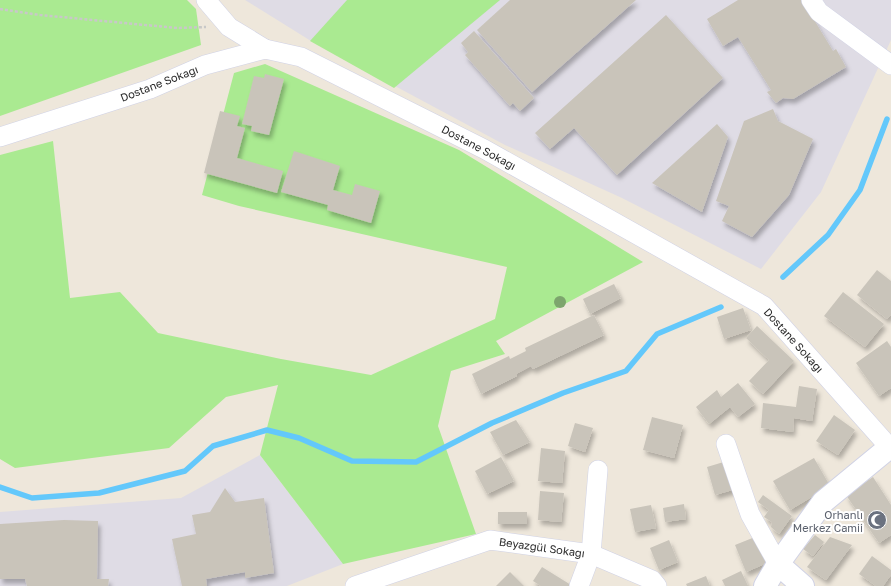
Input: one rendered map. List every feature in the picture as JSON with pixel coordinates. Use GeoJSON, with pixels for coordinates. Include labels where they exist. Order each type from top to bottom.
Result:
{"type":"FeatureCollection","features":[{"type":"Feature","properties":{"kind":"street"},"geometry":{"type":"LineString","coordinates":[[206,0],[229,27],[265,49]]}},
{"type":"Feature","properties":{"kind":"street"},"geometry":{"type":"LineString","coordinates":[[811,0],[819,12],[891,65]]}},
{"type":"Feature","properties":{"kind":"street","name":"Dostane Sokağı"},"geometry":{"type":"LineString","coordinates":[[0,137],[150,89],[205,65],[265,49],[301,57],[484,149],[764,306],[891,447]]}},
{"type":"Feature","properties":{"kind":"street"},"geometry":{"type":"LineString","coordinates":[[726,444],[750,514],[778,564],[802,586]]}},
{"type":"Feature","properties":{"kind":"street"},"geometry":{"type":"LineString","coordinates":[[765,586],[778,564],[823,502],[891,447]]}},
{"type":"Feature","properties":{"kind":"street"},"geometry":{"type":"LineString","coordinates":[[579,586],[591,554],[598,470]]}},
{"type":"Feature","properties":{"kind":"street","name":"Beyazgül Sokağı"},"geometry":{"type":"LineString","coordinates":[[355,586],[490,540],[591,554],[652,580],[657,586]]}},
{"type":"Feature","properties":{"kind":"path"},"geometry":{"type":"LineString","coordinates":[[0,9],[40,15],[177,28],[229,27]]}},
{"type":"Feature","properties":{"kind":"shaded area"},"geometry":{"type":"Polygon","coordinates":[[[245,0],[891,0],[891,40],[821,192],[761,269],[622,198],[505,145],[311,41],[245,0]]]}},
{"type":"Feature","properties":{"kind":"shaded area"},"geometry":{"type":"Polygon","coordinates":[[[260,455],[343,564],[287,586],[0,586],[0,512],[181,498],[260,455]]]}},
{"type":"Feature","properties":{"kind":"green space"},"geometry":{"type":"Polygon","coordinates":[[[0,0],[187,0],[196,9],[201,45],[0,116],[0,0]]]}},
{"type":"Feature","properties":{"kind":"green space"},"geometry":{"type":"Polygon","coordinates":[[[347,0],[500,0],[394,88],[310,41],[347,0]]]}},
{"type":"Feature","properties":{"kind":"green space"},"geometry":{"type":"Polygon","coordinates":[[[265,64],[459,150],[643,262],[496,341],[505,354],[451,371],[438,426],[476,534],[343,564],[260,455],[278,385],[226,397],[169,448],[15,468],[0,459],[0,155],[53,141],[70,298],[120,292],[158,333],[281,359],[371,375],[495,319],[507,267],[239,206],[202,195],[234,73],[265,64]]]}},
{"type":"Feature","properties":{"kind":"building"},"geometry":{"type":"Polygon","coordinates":[[[510,0],[636,0],[532,92],[477,30],[510,0]]]}},
{"type":"Feature","properties":{"kind":"building"},"geometry":{"type":"Polygon","coordinates":[[[738,0],[802,0],[833,51],[836,49],[846,67],[793,99],[783,98],[776,103],[767,92],[771,90],[738,37],[723,46],[707,19],[738,0]]]}},
{"type":"Feature","properties":{"kind":"building"},"geometry":{"type":"Polygon","coordinates":[[[666,15],[723,78],[617,175],[574,128],[550,149],[535,133],[666,15]]]}},
{"type":"Feature","properties":{"kind":"building"},"geometry":{"type":"Polygon","coordinates":[[[474,31],[534,98],[520,111],[513,103],[510,106],[465,55],[468,52],[461,43],[474,31]]]}},
{"type":"Feature","properties":{"kind":"building"},"geometry":{"type":"Polygon","coordinates":[[[265,74],[284,79],[269,135],[251,131],[252,126],[242,124],[254,76],[264,78],[265,74]]]}},
{"type":"Feature","properties":{"kind":"building"},"geometry":{"type":"Polygon","coordinates":[[[773,109],[778,121],[813,139],[789,195],[752,237],[722,221],[729,206],[716,201],[744,121],[773,109]]]}},
{"type":"Feature","properties":{"kind":"building"},"geometry":{"type":"Polygon","coordinates":[[[220,111],[240,116],[237,126],[245,128],[237,158],[283,171],[277,193],[204,173],[220,111]]]}},
{"type":"Feature","properties":{"kind":"building"},"geometry":{"type":"Polygon","coordinates":[[[717,124],[728,137],[702,212],[652,183],[717,124]]]}},
{"type":"Feature","properties":{"kind":"building"},"geometry":{"type":"Polygon","coordinates":[[[294,151],[340,166],[333,190],[352,195],[355,184],[380,191],[371,223],[327,210],[328,205],[281,192],[294,151]]]}},
{"type":"Feature","properties":{"kind":"building"},"geometry":{"type":"Polygon","coordinates":[[[877,270],[891,281],[891,315],[887,319],[857,295],[877,270]]]}},
{"type":"Feature","properties":{"kind":"building"},"geometry":{"type":"Polygon","coordinates":[[[614,284],[621,298],[590,314],[583,299],[614,284]]]}},
{"type":"Feature","properties":{"kind":"building"},"geometry":{"type":"Polygon","coordinates":[[[843,292],[884,324],[865,347],[824,316],[843,292]]]}},
{"type":"Feature","properties":{"kind":"building"},"geometry":{"type":"Polygon","coordinates":[[[743,308],[751,330],[724,339],[717,317],[743,308]]]}},
{"type":"Feature","properties":{"kind":"building"},"geometry":{"type":"Polygon","coordinates":[[[594,315],[604,335],[533,369],[531,366],[516,374],[517,376],[481,394],[472,374],[509,356],[510,359],[526,351],[525,348],[594,315]]]}},
{"type":"Feature","properties":{"kind":"building"},"geometry":{"type":"Polygon","coordinates":[[[757,326],[794,361],[763,394],[749,381],[769,360],[746,338],[757,326]]]}},
{"type":"Feature","properties":{"kind":"building"},"geometry":{"type":"Polygon","coordinates":[[[887,341],[891,347],[891,388],[879,396],[856,363],[887,341]]]}},
{"type":"Feature","properties":{"kind":"building"},"geometry":{"type":"Polygon","coordinates":[[[738,383],[755,404],[738,417],[730,407],[709,424],[696,407],[717,390],[721,397],[738,383]]]}},
{"type":"Feature","properties":{"kind":"building"},"geometry":{"type":"Polygon","coordinates":[[[799,386],[817,389],[812,421],[794,418],[793,432],[761,428],[763,403],[796,407],[799,386]]]}},
{"type":"Feature","properties":{"kind":"building"},"geometry":{"type":"Polygon","coordinates":[[[834,415],[855,430],[838,455],[816,441],[834,415]]]}},
{"type":"Feature","properties":{"kind":"building"},"geometry":{"type":"Polygon","coordinates":[[[652,417],[683,425],[674,458],[643,450],[652,417]]]}},
{"type":"Feature","properties":{"kind":"building"},"geometry":{"type":"Polygon","coordinates":[[[516,420],[530,442],[503,455],[490,432],[516,420]]]}},
{"type":"Feature","properties":{"kind":"building"},"geometry":{"type":"Polygon","coordinates":[[[575,423],[593,428],[585,452],[568,446],[575,423]]]}},
{"type":"Feature","properties":{"kind":"building"},"geometry":{"type":"Polygon","coordinates":[[[541,448],[565,451],[562,483],[538,481],[541,448]]]}},
{"type":"Feature","properties":{"kind":"building"},"geometry":{"type":"Polygon","coordinates":[[[501,457],[514,481],[487,494],[475,471],[501,457]]]}},
{"type":"Feature","properties":{"kind":"building"},"geometry":{"type":"Polygon","coordinates":[[[814,458],[830,486],[790,510],[773,481],[814,458]]]}},
{"type":"Feature","properties":{"kind":"building"},"geometry":{"type":"Polygon","coordinates":[[[727,461],[736,489],[715,495],[707,467],[727,461]]]}},
{"type":"Feature","properties":{"kind":"building","name":"Orhanlı Merkez Camii"},"geometry":{"type":"Polygon","coordinates":[[[873,477],[891,505],[891,535],[879,543],[846,495],[873,477]]]}},
{"type":"Feature","properties":{"kind":"building"},"geometry":{"type":"Polygon","coordinates":[[[225,488],[235,502],[264,498],[274,573],[245,578],[245,572],[206,579],[207,586],[182,586],[172,539],[196,534],[192,515],[210,512],[225,488]]]}},
{"type":"Feature","properties":{"kind":"building"},"geometry":{"type":"Polygon","coordinates":[[[540,491],[564,493],[561,522],[538,520],[540,491]]]}},
{"type":"Feature","properties":{"kind":"building"},"geometry":{"type":"Polygon","coordinates":[[[763,495],[792,516],[779,534],[771,527],[772,522],[764,517],[769,510],[758,502],[763,495]]]}},
{"type":"Feature","properties":{"kind":"building"},"geometry":{"type":"Polygon","coordinates":[[[684,504],[686,519],[665,522],[663,508],[684,504]]]}},
{"type":"Feature","properties":{"kind":"building"},"geometry":{"type":"Polygon","coordinates":[[[651,505],[656,528],[635,532],[630,509],[651,505]]]}},
{"type":"Feature","properties":{"kind":"building"},"geometry":{"type":"Polygon","coordinates":[[[498,512],[527,512],[527,524],[498,524],[498,512]]]}},
{"type":"Feature","properties":{"kind":"building"},"geometry":{"type":"Polygon","coordinates":[[[64,520],[98,521],[97,579],[109,579],[108,586],[27,586],[25,579],[0,579],[0,524],[64,520]]]}},
{"type":"Feature","properties":{"kind":"building"},"geometry":{"type":"Polygon","coordinates":[[[815,535],[824,542],[813,556],[803,549],[815,535]]]}},
{"type":"Feature","properties":{"kind":"building"},"geometry":{"type":"Polygon","coordinates":[[[755,537],[767,563],[746,572],[735,545],[755,537]]]}},
{"type":"Feature","properties":{"kind":"building"},"geometry":{"type":"Polygon","coordinates":[[[830,537],[852,545],[826,580],[807,567],[830,537]]]}},
{"type":"Feature","properties":{"kind":"building"},"geometry":{"type":"Polygon","coordinates":[[[669,540],[678,562],[659,570],[650,548],[669,540]]]}},
{"type":"Feature","properties":{"kind":"building"},"geometry":{"type":"Polygon","coordinates":[[[872,556],[891,570],[891,575],[883,586],[876,586],[859,574],[872,556]]]}},
{"type":"Feature","properties":{"kind":"building"},"geometry":{"type":"Polygon","coordinates":[[[542,567],[571,585],[541,586],[533,581],[542,567]]]}},
{"type":"Feature","properties":{"kind":"building"},"geometry":{"type":"Polygon","coordinates":[[[741,571],[748,586],[725,586],[722,580],[741,571]]]}},
{"type":"Feature","properties":{"kind":"building"},"geometry":{"type":"Polygon","coordinates":[[[510,572],[524,586],[496,586],[510,572]]]}},
{"type":"Feature","properties":{"kind":"building"},"geometry":{"type":"Polygon","coordinates":[[[706,576],[710,586],[687,586],[686,584],[706,576]]]}},
{"type":"Feature","properties":{"kind":"waterway"},"geometry":{"type":"LineString","coordinates":[[783,277],[828,235],[860,190],[887,119]]}},
{"type":"Feature","properties":{"kind":"waterway"},"geometry":{"type":"LineString","coordinates":[[0,487],[32,498],[99,493],[185,471],[213,446],[267,430],[299,438],[352,461],[416,462],[492,423],[563,393],[626,371],[657,334],[721,307]]}},
{"type":"Feature","properties":{"kind":"place","name":"Orhanlı Merkez Camii"},"geometry":{"type":"Point","coordinates":[877,520]}}]}
